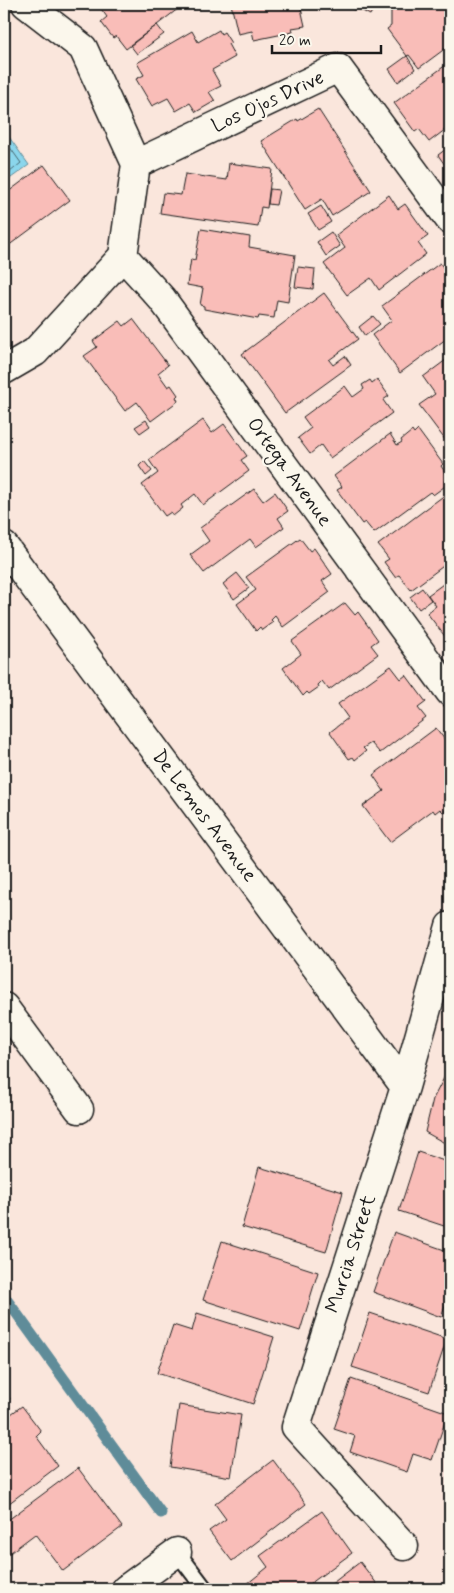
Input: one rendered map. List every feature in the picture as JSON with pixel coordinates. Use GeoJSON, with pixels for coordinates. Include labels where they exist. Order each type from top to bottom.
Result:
{"type":"FeatureCollection","features":[{"type":"Feature","properties":{"kind":"street"},"geometry":{"type":"LineString","coordinates":[[4,370],[34,352],[123,256],[136,164],[83,48],[26,4]]}},
{"type":"Feature","properties":{"kind":"street","name":"Los Ojos Drive"},"geometry":{"type":"LineString","coordinates":[[136,164],[338,68],[450,220]]}},
{"type":"Feature","properties":{"kind":"street","name":"Ortega Avenue"},"geometry":{"type":"LineString","coordinates":[[123,256],[162,299],[450,692]]}},
{"type":"Feature","properties":{"kind":"street","name":"De Lemos Avenue"},"geometry":{"type":"LineString","coordinates":[[4,546],[405,1087]]}},
{"type":"Feature","properties":{"kind":"street","name":"Murcia Street"},"geometry":{"type":"LineString","coordinates":[[404,1546],[296,1427],[405,1087],[450,926]]}},
{"type":"Feature","properties":{"kind":"street"},"geometry":{"type":"LineString","coordinates":[[4,1007],[78,1109]]}},
{"type":"Feature","properties":{"kind":"street"},"geometry":{"type":"LineString","coordinates":[[126,1589],[177,1552]]}},
{"type":"Feature","properties":{"kind":"lane"},"geometry":{"type":"LineString","coordinates":[[177,1552],[205,1589]]}},
{"type":"Feature","properties":{"kind":"water"},"geometry":{"type":"Polygon","coordinates":[[[4,130],[29,165],[4,183],[4,130]]]}},
{"type":"Feature","properties":{"kind":"building"},"geometry":{"type":"Polygon","coordinates":[[[102,4],[176,4],[179,8],[126,49],[116,36],[113,38],[101,22],[107,17],[99,6],[102,4]]]}},
{"type":"Feature","properties":{"kind":"building"},"geometry":{"type":"Polygon","coordinates":[[[231,4],[300,4],[305,26],[292,28],[293,32],[254,40],[252,31],[238,34],[231,4]]]}},
{"type":"Feature","properties":{"kind":"building"},"geometry":{"type":"Polygon","coordinates":[[[342,4],[376,4],[370,15],[355,7],[354,10],[342,4]]]}},
{"type":"Feature","properties":{"kind":"building"},"geometry":{"type":"Polygon","coordinates":[[[400,4],[450,4],[450,45],[419,68],[409,55],[407,56],[387,29],[391,26],[391,11],[400,4]]]}},
{"type":"Feature","properties":{"kind":"building"},"geometry":{"type":"Polygon","coordinates":[[[157,25],[164,34],[137,54],[130,45],[157,25]]]}},
{"type":"Feature","properties":{"kind":"building"},"geometry":{"type":"Polygon","coordinates":[[[219,30],[221,34],[224,32],[231,43],[228,44],[235,57],[212,70],[221,86],[209,92],[215,101],[196,112],[190,103],[176,111],[168,98],[152,106],[136,79],[144,75],[137,63],[192,31],[198,42],[219,30]]]}},
{"type":"Feature","properties":{"kind":"building"},"geometry":{"type":"Polygon","coordinates":[[[407,56],[415,69],[398,82],[389,69],[407,56]]]}},
{"type":"Feature","properties":{"kind":"building"},"geometry":{"type":"Polygon","coordinates":[[[450,62],[450,126],[429,142],[419,129],[415,132],[394,103],[450,62]]]}},
{"type":"Feature","properties":{"kind":"building"},"geometry":{"type":"Polygon","coordinates":[[[318,109],[371,191],[332,216],[322,199],[305,210],[261,141],[297,119],[298,121],[318,109]]]}},
{"type":"Feature","properties":{"kind":"building"},"geometry":{"type":"Polygon","coordinates":[[[450,146],[450,175],[438,155],[450,146]]]}},
{"type":"Feature","properties":{"kind":"building"},"geometry":{"type":"Polygon","coordinates":[[[229,163],[272,169],[267,208],[261,207],[258,227],[160,213],[163,193],[181,195],[185,174],[227,180],[229,163]]]}},
{"type":"Feature","properties":{"kind":"building"},"geometry":{"type":"Polygon","coordinates":[[[44,165],[70,200],[4,249],[4,195],[44,165]]]}},
{"type":"Feature","properties":{"kind":"building"},"geometry":{"type":"Polygon","coordinates":[[[270,189],[279,190],[276,205],[268,204],[270,189]]]}},
{"type":"Feature","properties":{"kind":"building"},"geometry":{"type":"Polygon","coordinates":[[[389,195],[398,209],[405,204],[428,236],[418,243],[426,254],[379,290],[371,278],[347,295],[324,264],[345,248],[336,235],[389,195]]]}},
{"type":"Feature","properties":{"kind":"building"},"geometry":{"type":"Polygon","coordinates":[[[321,206],[331,222],[318,230],[308,214],[321,206]]]}},
{"type":"Feature","properties":{"kind":"building"},"geometry":{"type":"Polygon","coordinates":[[[201,229],[250,237],[249,247],[295,255],[288,302],[277,300],[274,318],[259,316],[258,319],[204,309],[204,306],[200,305],[203,288],[187,285],[191,259],[195,260],[201,229]]]}},
{"type":"Feature","properties":{"kind":"building"},"geometry":{"type":"Polygon","coordinates":[[[331,232],[340,246],[326,256],[317,242],[331,232]]]}},
{"type":"Feature","properties":{"kind":"building"},"geometry":{"type":"Polygon","coordinates":[[[440,263],[450,277],[450,336],[400,373],[372,335],[392,320],[382,306],[440,263]]]}},
{"type":"Feature","properties":{"kind":"building"},"geometry":{"type":"Polygon","coordinates":[[[298,267],[315,269],[313,289],[295,287],[298,267]]]}},
{"type":"Feature","properties":{"kind":"building"},"geometry":{"type":"Polygon","coordinates":[[[324,293],[358,339],[329,360],[333,365],[345,356],[351,365],[285,413],[242,354],[324,293]]]}},
{"type":"Feature","properties":{"kind":"building"},"geometry":{"type":"Polygon","coordinates":[[[373,316],[380,324],[365,336],[359,327],[373,316]]]}},
{"type":"Feature","properties":{"kind":"building"},"geometry":{"type":"Polygon","coordinates":[[[133,319],[168,365],[158,373],[168,387],[171,385],[178,395],[176,397],[178,401],[151,421],[137,402],[125,411],[84,356],[97,347],[93,341],[120,321],[124,326],[133,319]]]}},
{"type":"Feature","properties":{"kind":"building"},"geometry":{"type":"Polygon","coordinates":[[[450,357],[450,438],[446,441],[419,405],[435,394],[423,377],[450,357]]]}},
{"type":"Feature","properties":{"kind":"building"},"geometry":{"type":"Polygon","coordinates":[[[377,379],[389,396],[383,400],[392,413],[330,458],[321,445],[310,454],[298,438],[311,428],[303,417],[345,386],[353,397],[364,389],[362,385],[370,380],[372,383],[377,379]]]}},
{"type":"Feature","properties":{"kind":"building"},"geometry":{"type":"Polygon","coordinates":[[[146,420],[150,426],[140,433],[135,427],[146,420]]]}},
{"type":"Feature","properties":{"kind":"building"},"geometry":{"type":"Polygon","coordinates":[[[203,420],[212,433],[224,424],[247,456],[241,460],[249,471],[203,505],[195,494],[181,505],[183,508],[173,516],[171,512],[165,516],[142,485],[158,473],[149,460],[203,420]]]}},
{"type":"Feature","properties":{"kind":"building"},"geometry":{"type":"Polygon","coordinates":[[[418,430],[443,464],[441,466],[449,478],[445,481],[448,484],[433,495],[430,492],[374,533],[365,522],[362,524],[337,490],[342,487],[334,476],[390,434],[397,445],[412,431],[414,434],[418,430]]]}},
{"type":"Feature","properties":{"kind":"building"},"geometry":{"type":"Polygon","coordinates":[[[144,461],[152,471],[146,476],[139,466],[144,461]]]}},
{"type":"Feature","properties":{"kind":"building"},"geometry":{"type":"Polygon","coordinates":[[[254,489],[263,501],[275,492],[288,511],[278,518],[284,527],[256,547],[250,539],[204,573],[190,555],[209,541],[200,528],[254,489]]]}},
{"type":"Feature","properties":{"kind":"building"},"geometry":{"type":"Polygon","coordinates":[[[450,491],[450,561],[411,590],[399,575],[395,577],[384,562],[389,559],[378,545],[450,491]]]}},
{"type":"Feature","properties":{"kind":"building"},"geometry":{"type":"Polygon","coordinates":[[[300,538],[310,551],[314,548],[332,574],[322,581],[330,592],[283,627],[275,616],[271,620],[273,622],[262,630],[260,627],[256,631],[237,604],[256,590],[246,577],[300,538]]]}},
{"type":"Feature","properties":{"kind":"building"},"geometry":{"type":"Polygon","coordinates":[[[237,573],[249,588],[234,599],[223,584],[237,573]]]}},
{"type":"Feature","properties":{"kind":"building"},"geometry":{"type":"Polygon","coordinates":[[[450,579],[450,639],[447,639],[427,613],[436,606],[428,595],[450,579]]]}},
{"type":"Feature","properties":{"kind":"building"},"geometry":{"type":"Polygon","coordinates":[[[422,588],[431,600],[419,609],[410,597],[422,588]]]}},
{"type":"Feature","properties":{"kind":"building"},"geometry":{"type":"Polygon","coordinates":[[[345,603],[355,615],[358,612],[378,640],[371,645],[378,654],[329,690],[322,681],[318,685],[319,687],[309,694],[307,692],[303,696],[283,668],[301,654],[292,641],[345,603]]]}},
{"type":"Feature","properties":{"kind":"building"},"geometry":{"type":"Polygon","coordinates":[[[391,666],[401,679],[406,675],[426,702],[418,708],[426,718],[380,753],[371,743],[363,748],[366,751],[355,760],[353,757],[349,759],[330,732],[348,718],[338,704],[391,666]]]}},
{"type":"Feature","properties":{"kind":"building"},"geometry":{"type":"Polygon","coordinates":[[[436,728],[448,744],[450,742],[450,807],[443,812],[440,809],[435,813],[433,810],[390,842],[363,806],[384,791],[373,775],[436,728]]]}},
{"type":"Feature","properties":{"kind":"building"},"geometry":{"type":"Polygon","coordinates":[[[450,1042],[450,1060],[445,1058],[450,1042]]]}},
{"type":"Feature","properties":{"kind":"building"},"geometry":{"type":"Polygon","coordinates":[[[445,1076],[450,1077],[450,1146],[425,1132],[433,1099],[445,1076]]]}},
{"type":"Feature","properties":{"kind":"building"},"geometry":{"type":"Polygon","coordinates":[[[418,1152],[450,1163],[450,1228],[399,1211],[418,1152]]]}},
{"type":"Feature","properties":{"kind":"building"},"geometry":{"type":"Polygon","coordinates":[[[259,1167],[343,1192],[326,1252],[242,1227],[259,1167]]]}},
{"type":"Feature","properties":{"kind":"building"},"geometry":{"type":"Polygon","coordinates":[[[394,1232],[450,1252],[450,1301],[447,1299],[441,1317],[373,1292],[394,1232]]]}},
{"type":"Feature","properties":{"kind":"building"},"geometry":{"type":"Polygon","coordinates":[[[222,1241],[318,1272],[300,1331],[203,1300],[222,1241]]]}},
{"type":"Feature","properties":{"kind":"building"},"geometry":{"type":"Polygon","coordinates":[[[197,1313],[274,1337],[253,1404],[157,1373],[173,1325],[192,1331],[197,1313]]]}},
{"type":"Feature","properties":{"kind":"building"},"geometry":{"type":"Polygon","coordinates":[[[370,1313],[447,1339],[429,1392],[352,1367],[370,1313]]]}},
{"type":"Feature","properties":{"kind":"building"},"geometry":{"type":"Polygon","coordinates":[[[351,1379],[448,1413],[432,1460],[413,1454],[407,1472],[350,1452],[355,1436],[334,1429],[351,1379]]]}},
{"type":"Feature","properties":{"kind":"building"},"geometry":{"type":"Polygon","coordinates":[[[4,1390],[10,1399],[4,1404],[4,1390]]]}},
{"type":"Feature","properties":{"kind":"building"},"geometry":{"type":"Polygon","coordinates":[[[179,1405],[241,1415],[231,1477],[170,1467],[179,1405]]]}},
{"type":"Feature","properties":{"kind":"building"},"geometry":{"type":"Polygon","coordinates":[[[22,1406],[41,1431],[36,1436],[58,1466],[4,1507],[4,1419],[22,1406]]]}},
{"type":"Feature","properties":{"kind":"building"},"geometry":{"type":"Polygon","coordinates":[[[273,1460],[306,1504],[232,1561],[209,1531],[226,1519],[215,1504],[273,1460]]]}},
{"type":"Feature","properties":{"kind":"building"},"geometry":{"type":"Polygon","coordinates":[[[78,1468],[122,1527],[63,1571],[35,1534],[7,1555],[4,1550],[4,1523],[78,1468]]]}},
{"type":"Feature","properties":{"kind":"building"},"geometry":{"type":"Polygon","coordinates":[[[322,1511],[352,1553],[303,1589],[251,1589],[247,1584],[268,1567],[260,1556],[322,1511]]]}},
{"type":"Feature","properties":{"kind":"building"},"geometry":{"type":"Polygon","coordinates":[[[360,1562],[381,1589],[325,1589],[360,1562]]]}},
{"type":"Feature","properties":{"kind":"waterway"},"geometry":{"type":"LineString","coordinates":[[4,1296],[161,1513]]}}]}
